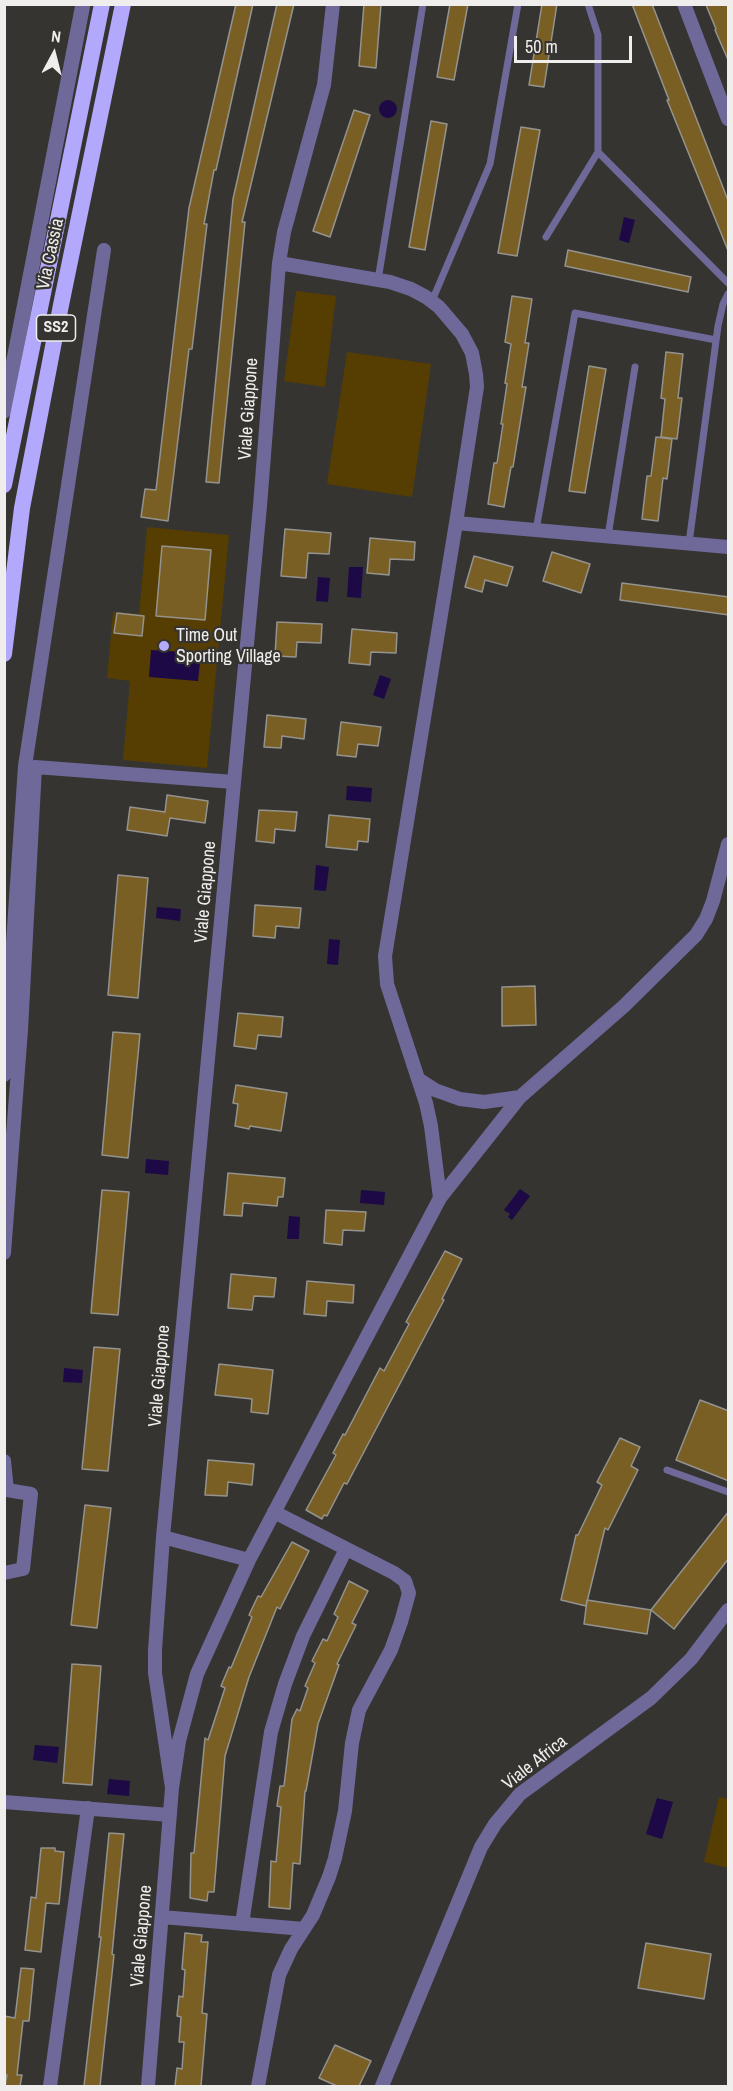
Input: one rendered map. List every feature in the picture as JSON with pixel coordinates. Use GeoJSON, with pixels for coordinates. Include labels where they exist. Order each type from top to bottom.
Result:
{"type":"FeatureCollection","features":[{"type":"Feature","properties":{"kind":"highway","name":"Via Cassia"},"geometry":{"type":"LineString","coordinates":[[4,484],[102,4]]}},
{"type":"Feature","properties":{"kind":"highway","name":"Via Cassia"},"geometry":{"type":"LineString","coordinates":[[4,654],[22,508],[123,4]]}},
{"type":"Feature","properties":{"kind":"street"},"geometry":{"type":"LineString","coordinates":[[4,411],[82,4]]}},
{"type":"Feature","properties":{"kind":"street","name":"Viale Giappone"},"geometry":{"type":"LineString","coordinates":[[171,1788],[155,1673],[163,1537],[260,506],[279,263],[284,232],[324,85],[333,4]]}},
{"type":"Feature","properties":{"kind":"street"},"geometry":{"type":"LineString","coordinates":[[684,4],[729,119]]}},
{"type":"Feature","properties":{"kind":"street"},"geometry":{"type":"LineString","coordinates":[[4,1075],[25,766],[104,250]]}},
{"type":"Feature","properties":{"kind":"street"},"geometry":{"type":"LineString","coordinates":[[279,263],[401,285],[432,301],[445,312],[462,334],[472,353],[476,374],[477,387],[456,523],[385,956],[387,984],[421,1081],[431,1126],[440,1198]]}},
{"type":"Feature","properties":{"kind":"street"},"geometry":{"type":"LineString","coordinates":[[456,523],[729,547]]}},
{"type":"Feature","properties":{"kind":"street"},"geometry":{"type":"LineString","coordinates":[[4,1253],[21,1030],[34,766],[234,782]]}},
{"type":"Feature","properties":{"kind":"street","name":"Viale Giappone"},"geometry":{"type":"LineString","coordinates":[[148,2086],[171,1788],[185,1713],[197,1674],[249,1560],[440,1198],[520,1097],[624,1006],[696,935],[713,901],[729,844]]}},
{"type":"Feature","properties":{"kind":"street"},"geometry":{"type":"LineString","coordinates":[[421,1081],[435,1090],[460,1099],[491,1101],[520,1097]]}},
{"type":"Feature","properties":{"kind":"street"},"geometry":{"type":"LineString","coordinates":[[4,1461],[8,1490],[31,1494],[23,1569],[4,1573]]}},
{"type":"Feature","properties":{"kind":"street"},"geometry":{"type":"LineString","coordinates":[[258,2086],[276,1984],[286,1957],[319,1902],[335,1858],[345,1811],[352,1743],[359,1710],[391,1650],[408,1598],[407,1585],[399,1576],[274,1512]]}},
{"type":"Feature","properties":{"kind":"street"},"geometry":{"type":"LineString","coordinates":[[163,1537],[249,1560]]}},
{"type":"Feature","properties":{"kind":"street"},"geometry":{"type":"LineString","coordinates":[[242,1924],[271,1732],[285,1684],[303,1636],[346,1549]]}},
{"type":"Feature","properties":{"kind":"street","name":"Viale Africa"},"geometry":{"type":"LineString","coordinates":[[382,2086],[481,1847],[495,1824],[520,1794],[651,1698],[691,1659],[729,1610]]}},
{"type":"Feature","properties":{"kind":"street"},"geometry":{"type":"LineString","coordinates":[[4,1802],[170,1815]]}},
{"type":"Feature","properties":{"kind":"street"},"geometry":{"type":"LineString","coordinates":[[50,2086],[88,1808]]}},
{"type":"Feature","properties":{"kind":"street"},"geometry":{"type":"LineString","coordinates":[[162,1917],[304,1929]]}},
{"type":"Feature","properties":{"kind":"lane"},"geometry":{"type":"LineString","coordinates":[[378,280],[423,4]]}},
{"type":"Feature","properties":{"kind":"lane"},"geometry":{"type":"LineString","coordinates":[[432,301],[490,164],[518,4]]}},
{"type":"Feature","properties":{"kind":"lane"},"geometry":{"type":"LineString","coordinates":[[546,237],[598,152],[598,35],[588,4]]}},
{"type":"Feature","properties":{"kind":"lane"},"geometry":{"type":"LineString","coordinates":[[598,152],[729,283]]}},
{"type":"Feature","properties":{"kind":"lane"},"geometry":{"type":"LineString","coordinates":[[689,543],[720,315],[729,294]]}},
{"type":"Feature","properties":{"kind":"lane"},"geometry":{"type":"LineString","coordinates":[[536,530],[575,313],[716,340]]}},
{"type":"Feature","properties":{"kind":"lane"},"geometry":{"type":"LineString","coordinates":[[608,536],[635,367]]}},
{"type":"Feature","properties":{"kind":"lane"},"geometry":{"type":"LineString","coordinates":[[667,1470],[729,1492]]}},
{"type":"Feature","properties":{"kind":"shaded area"},"geometry":{"type":"Polygon","coordinates":[[[384,100],[392,100],[397,105],[395,116],[384,118],[379,113],[379,105],[384,100]]]}},
{"type":"Feature","properties":{"kind":"shaded area"},"geometry":{"type":"Polygon","coordinates":[[[624,217],[635,220],[629,243],[619,240],[624,217]]]}},
{"type":"Feature","properties":{"kind":"shaded area"},"geometry":{"type":"Polygon","coordinates":[[[296,291],[336,296],[325,387],[284,381],[296,291]]]}},
{"type":"Feature","properties":{"kind":"shaded area"},"geometry":{"type":"Polygon","coordinates":[[[347,352],[431,364],[412,497],[327,484],[347,352]]]}},
{"type":"Feature","properties":{"kind":"shaded area","name":"Time Out Sporting Village"},"geometry":{"type":"Polygon","coordinates":[[[147,527],[229,535],[207,768],[123,760],[130,681],[107,678],[113,612],[139,614],[147,527]]]}},
{"type":"Feature","properties":{"kind":"shaded area"},"geometry":{"type":"Polygon","coordinates":[[[349,567],[363,567],[361,598],[347,597],[349,567]]]}},
{"type":"Feature","properties":{"kind":"shaded area"},"geometry":{"type":"Polygon","coordinates":[[[318,577],[330,578],[328,602],[316,601],[318,577]]]}},
{"type":"Feature","properties":{"kind":"shaded area"},"geometry":{"type":"Polygon","coordinates":[[[151,650],[201,653],[198,681],[149,677],[151,650]]]}},
{"type":"Feature","properties":{"kind":"shaded area"},"geometry":{"type":"Polygon","coordinates":[[[380,675],[391,679],[384,699],[373,695],[380,675]]]}},
{"type":"Feature","properties":{"kind":"shaded area"},"geometry":{"type":"Polygon","coordinates":[[[347,786],[372,788],[371,802],[346,800],[347,786]]]}},
{"type":"Feature","properties":{"kind":"shaded area"},"geometry":{"type":"Polygon","coordinates":[[[316,865],[329,867],[326,891],[314,890],[316,865]]]}},
{"type":"Feature","properties":{"kind":"shaded area"},"geometry":{"type":"Polygon","coordinates":[[[157,907],[181,909],[180,921],[156,918],[157,907]]]}},
{"type":"Feature","properties":{"kind":"shaded area"},"geometry":{"type":"Polygon","coordinates":[[[329,939],[340,940],[338,965],[327,964],[329,939]]]}},
{"type":"Feature","properties":{"kind":"shaded area"},"geometry":{"type":"Polygon","coordinates":[[[146,1159],[169,1161],[168,1175],[145,1173],[146,1159]]]}},
{"type":"Feature","properties":{"kind":"shaded area"},"geometry":{"type":"Polygon","coordinates":[[[520,1189],[530,1196],[512,1220],[508,1217],[510,1214],[504,1210],[520,1189]]]}},
{"type":"Feature","properties":{"kind":"shaded area"},"geometry":{"type":"Polygon","coordinates":[[[361,1190],[385,1192],[384,1205],[360,1203],[361,1190]]]}},
{"type":"Feature","properties":{"kind":"shaded area"},"geometry":{"type":"Polygon","coordinates":[[[289,1216],[300,1217],[299,1239],[287,1239],[289,1216]]]}},
{"type":"Feature","properties":{"kind":"shaded area"},"geometry":{"type":"Polygon","coordinates":[[[64,1368],[83,1370],[82,1383],[63,1382],[64,1368]]]}},
{"type":"Feature","properties":{"kind":"shaded area"},"geometry":{"type":"Polygon","coordinates":[[[35,1745],[59,1747],[57,1763],[33,1760],[35,1745]]]}},
{"type":"Feature","properties":{"kind":"shaded area"},"geometry":{"type":"Polygon","coordinates":[[[109,1779],[130,1781],[129,1796],[107,1794],[109,1779]]]}},
{"type":"Feature","properties":{"kind":"shaded area"},"geometry":{"type":"Polygon","coordinates":[[[719,1797],[728,1799],[728,1868],[704,1862],[719,1797]]]}},
{"type":"Feature","properties":{"kind":"shaded area"},"geometry":{"type":"Polygon","coordinates":[[[657,1798],[673,1802],[662,1839],[646,1834],[657,1798]]]}},
{"type":"Feature","properties":{"kind":"building"},"geometry":{"type":"Polygon","coordinates":[[[236,4],[253,4],[216,170],[214,170],[204,224],[207,224],[192,349],[189,349],[168,521],[141,517],[145,489],[156,490],[189,208],[236,4]]]}},
{"type":"Feature","properties":{"kind":"building"},"geometry":{"type":"Polygon","coordinates":[[[277,4],[294,4],[242,222],[245,222],[219,483],[206,482],[233,199],[277,4]]]}},
{"type":"Feature","properties":{"kind":"building"},"geometry":{"type":"Polygon","coordinates":[[[364,4],[381,4],[376,68],[359,66],[364,4]]]}},
{"type":"Feature","properties":{"kind":"building"},"geometry":{"type":"Polygon","coordinates":[[[450,4],[468,4],[454,80],[437,77],[450,4]]]}},
{"type":"Feature","properties":{"kind":"building"},"geometry":{"type":"Polygon","coordinates":[[[542,4],[557,4],[544,87],[529,85],[542,4]]]}},
{"type":"Feature","properties":{"kind":"building"},"geometry":{"type":"Polygon","coordinates":[[[632,4],[652,4],[729,203],[729,253],[667,100],[669,100],[632,4]]]}},
{"type":"Feature","properties":{"kind":"building"},"geometry":{"type":"Polygon","coordinates":[[[706,5],[729,5],[729,62],[715,30],[706,5]]]}},
{"type":"Feature","properties":{"kind":"building"},"geometry":{"type":"Polygon","coordinates":[[[354,110],[370,115],[330,237],[313,231],[354,110]]]}},
{"type":"Feature","properties":{"kind":"building"},"geometry":{"type":"Polygon","coordinates":[[[431,121],[447,124],[425,250],[409,247],[431,121]]]}},
{"type":"Feature","properties":{"kind":"building"},"geometry":{"type":"Polygon","coordinates":[[[521,127],[540,130],[517,256],[498,253],[521,127]]]}},
{"type":"Feature","properties":{"kind":"building"},"geometry":{"type":"Polygon","coordinates":[[[568,250],[691,277],[688,292],[565,266],[568,250]]]}},
{"type":"Feature","properties":{"kind":"building"},"geometry":{"type":"Polygon","coordinates":[[[512,296],[532,299],[525,343],[529,343],[522,387],[526,387],[504,507],[488,504],[503,424],[501,424],[507,384],[505,383],[511,344],[505,342],[512,296]]]}},
{"type":"Feature","properties":{"kind":"building"},"geometry":{"type":"Polygon","coordinates":[[[666,352],[683,354],[678,398],[682,398],[677,439],[661,437],[665,399],[661,398],[666,352]]]}},
{"type":"Feature","properties":{"kind":"building"},"geometry":{"type":"Polygon","coordinates":[[[589,366],[606,369],[585,493],[569,491],[589,366]]]}},
{"type":"Feature","properties":{"kind":"building"},"geometry":{"type":"Polygon","coordinates":[[[656,437],[672,439],[667,479],[663,478],[658,521],[642,519],[647,476],[651,476],[656,437]]]}},
{"type":"Feature","properties":{"kind":"building"},"geometry":{"type":"Polygon","coordinates":[[[285,529],[331,533],[329,554],[308,553],[306,578],[281,576],[285,529]]]}},
{"type":"Feature","properties":{"kind":"building"},"geometry":{"type":"Polygon","coordinates":[[[370,538],[415,542],[414,560],[390,559],[389,575],[367,573],[370,538]]]}},
{"type":"Feature","properties":{"kind":"building"},"geometry":{"type":"Polygon","coordinates":[[[162,546],[211,550],[205,620],[156,616],[162,546]]]}},
{"type":"Feature","properties":{"kind":"building"},"geometry":{"type":"Polygon","coordinates":[[[552,552],[590,564],[581,593],[543,581],[552,552]]]}},
{"type":"Feature","properties":{"kind":"building"},"geometry":{"type":"Polygon","coordinates":[[[474,556],[513,567],[507,586],[485,580],[482,592],[465,587],[474,556]]]}},
{"type":"Feature","properties":{"kind":"building"},"geometry":{"type":"Polygon","coordinates":[[[622,583],[729,597],[729,615],[620,600],[622,583]]]}},
{"type":"Feature","properties":{"kind":"building"},"geometry":{"type":"Polygon","coordinates":[[[117,613],[144,616],[142,636],[114,633],[117,613]]]}},
{"type":"Feature","properties":{"kind":"building"},"geometry":{"type":"Polygon","coordinates":[[[277,622],[322,624],[321,643],[297,642],[296,657],[275,656],[277,622]]]}},
{"type":"Feature","properties":{"kind":"building"},"geometry":{"type":"Polygon","coordinates":[[[352,629],[397,633],[396,653],[371,652],[370,665],[349,663],[352,629]]]}},
{"type":"Feature","properties":{"kind":"building"},"geometry":{"type":"Polygon","coordinates":[[[267,715],[306,719],[304,739],[282,736],[281,748],[264,747],[267,715]]]}},
{"type":"Feature","properties":{"kind":"building"},"geometry":{"type":"Polygon","coordinates":[[[341,722],[381,727],[378,746],[358,744],[356,757],[337,755],[341,722]]]}},
{"type":"Feature","properties":{"kind":"building"},"geometry":{"type":"Polygon","coordinates":[[[167,795],[208,801],[205,823],[170,818],[167,836],[127,830],[130,807],[165,812],[167,795]]]}},
{"type":"Feature","properties":{"kind":"building"},"geometry":{"type":"Polygon","coordinates":[[[259,810],[297,812],[295,831],[275,829],[274,843],[256,841],[259,810]]]}},
{"type":"Feature","properties":{"kind":"building"},"geometry":{"type":"Polygon","coordinates":[[[329,815],[370,819],[368,842],[358,841],[357,850],[326,847],[329,815]]]}},
{"type":"Feature","properties":{"kind":"building"},"geometry":{"type":"Polygon","coordinates":[[[118,875],[148,878],[138,998],[108,995],[118,875]]]}},
{"type":"Feature","properties":{"kind":"building"},"geometry":{"type":"Polygon","coordinates":[[[255,905],[301,908],[299,928],[276,926],[275,938],[253,936],[255,905]]]}},
{"type":"Feature","properties":{"kind":"building"},"geometry":{"type":"Polygon","coordinates":[[[535,986],[536,1025],[502,1026],[502,987],[535,986]]]}},
{"type":"Feature","properties":{"kind":"building"},"geometry":{"type":"Polygon","coordinates":[[[238,1013],[283,1017],[281,1037],[258,1035],[256,1049],[234,1046],[238,1013]]]}},
{"type":"Feature","properties":{"kind":"building"},"geometry":{"type":"Polygon","coordinates":[[[113,1032],[140,1034],[128,1158],[102,1155],[113,1032]]]}},
{"type":"Feature","properties":{"kind":"building"},"geometry":{"type":"Polygon","coordinates":[[[236,1085],[287,1093],[281,1131],[235,1126],[238,1104],[233,1103],[236,1085]]]}},
{"type":"Feature","properties":{"kind":"building"},"geometry":{"type":"Polygon","coordinates":[[[228,1173],[285,1178],[283,1197],[278,1197],[277,1206],[243,1203],[242,1216],[224,1215],[228,1173]]]}},
{"type":"Feature","properties":{"kind":"building"},"geometry":{"type":"Polygon","coordinates":[[[102,1190],[129,1192],[118,1315],[91,1313],[102,1190]]]}},
{"type":"Feature","properties":{"kind":"building"},"geometry":{"type":"Polygon","coordinates":[[[326,1210],[366,1212],[364,1231],[343,1230],[342,1245],[324,1243],[326,1210]]]}},
{"type":"Feature","properties":{"kind":"building"},"geometry":{"type":"Polygon","coordinates":[[[445,1251],[462,1259],[442,1299],[444,1300],[347,1484],[344,1483],[327,1516],[324,1515],[322,1519],[306,1510],[336,1455],[333,1453],[343,1434],[345,1435],[380,1368],[384,1371],[409,1324],[406,1322],[445,1251]]]}},
{"type":"Feature","properties":{"kind":"building"},"geometry":{"type":"Polygon","coordinates":[[[231,1274],[276,1278],[274,1297],[254,1296],[252,1310],[228,1308],[231,1274]]]}},
{"type":"Feature","properties":{"kind":"building"},"geometry":{"type":"Polygon","coordinates":[[[307,1281],[354,1285],[353,1303],[327,1301],[326,1316],[304,1314],[307,1281]]]}},
{"type":"Feature","properties":{"kind":"building"},"geometry":{"type":"Polygon","coordinates":[[[94,1347],[120,1349],[108,1471],[82,1469],[94,1347]]]}},
{"type":"Feature","properties":{"kind":"building"},"geometry":{"type":"Polygon","coordinates":[[[219,1364],[273,1370],[268,1414],[251,1412],[252,1399],[215,1395],[219,1364]]]}},
{"type":"Feature","properties":{"kind":"building"},"geometry":{"type":"Polygon","coordinates":[[[700,1400],[729,1411],[729,1481],[676,1460],[700,1400]]]}},
{"type":"Feature","properties":{"kind":"building"},"geometry":{"type":"Polygon","coordinates":[[[620,1438],[640,1447],[631,1466],[638,1470],[608,1530],[605,1528],[586,1606],[561,1600],[576,1535],[602,1485],[597,1482],[620,1438]]]}},
{"type":"Feature","properties":{"kind":"building"},"geometry":{"type":"Polygon","coordinates":[[[208,1460],[254,1464],[252,1485],[228,1482],[227,1496],[205,1495],[208,1460]]]}},
{"type":"Feature","properties":{"kind":"building"},"geometry":{"type":"Polygon","coordinates":[[[85,1505],[111,1508],[97,1628],[71,1625],[85,1505]]]}},
{"type":"Feature","properties":{"kind":"building"},"geometry":{"type":"Polygon","coordinates":[[[729,1511],[729,1558],[674,1629],[651,1610],[729,1511]]]}},
{"type":"Feature","properties":{"kind":"building"},"geometry":{"type":"Polygon","coordinates":[[[292,1542],[309,1551],[280,1609],[277,1607],[249,1677],[225,1756],[214,1892],[208,1892],[207,1901],[190,1898],[191,1853],[194,1853],[205,1738],[208,1740],[225,1688],[221,1686],[252,1617],[249,1615],[258,1596],[261,1597],[292,1542]]]}},
{"type":"Feature","properties":{"kind":"building"},"geometry":{"type":"Polygon","coordinates":[[[349,1581],[368,1591],[352,1623],[356,1625],[337,1664],[339,1665],[318,1724],[305,1791],[300,1864],[293,1863],[290,1909],[269,1907],[271,1861],[276,1862],[281,1807],[277,1806],[280,1786],[284,1786],[292,1719],[297,1709],[300,1711],[308,1688],[305,1686],[315,1663],[312,1661],[323,1639],[327,1641],[338,1617],[334,1614],[349,1581]]]}},
{"type":"Feature","properties":{"kind":"building"},"geometry":{"type":"Polygon","coordinates":[[[587,1600],[651,1610],[647,1634],[584,1624],[587,1600]]]}},
{"type":"Feature","properties":{"kind":"building"},"geometry":{"type":"Polygon","coordinates":[[[72,1664],[101,1666],[92,1785],[63,1783],[72,1664]]]}},
{"type":"Feature","properties":{"kind":"building"},"geometry":{"type":"Polygon","coordinates":[[[109,1833],[124,1834],[112,1954],[114,1955],[100,2086],[84,2086],[101,1937],[99,1937],[109,1833]]]}},
{"type":"Feature","properties":{"kind":"building"},"geometry":{"type":"Polygon","coordinates":[[[41,1848],[55,1848],[55,1851],[64,1852],[59,1904],[46,1903],[41,1952],[25,1950],[31,1897],[36,1898],[41,1848]]]}},
{"type":"Feature","properties":{"kind":"building"},"geometry":{"type":"Polygon","coordinates":[[[185,1933],[202,1935],[201,1942],[208,1942],[202,2013],[207,2014],[201,2086],[175,2086],[177,2068],[182,2069],[184,2042],[179,2042],[181,2017],[177,2016],[179,1996],[183,1997],[185,1970],[182,1969],[185,1933]]]}},
{"type":"Feature","properties":{"kind":"building"},"geometry":{"type":"Polygon","coordinates":[[[646,1943],[711,1954],[704,1999],[638,1988],[646,1943]]]}},
{"type":"Feature","properties":{"kind":"building"},"geometry":{"type":"Polygon","coordinates":[[[21,1968],[34,1969],[29,2021],[23,2021],[17,2075],[22,2075],[20,2086],[5,2086],[7,2075],[4,2074],[4,2016],[15,2018],[21,1968]]]}},
{"type":"Feature","properties":{"kind":"building"},"geometry":{"type":"Polygon","coordinates":[[[335,2045],[371,2061],[359,2086],[337,2086],[319,2078],[335,2045]]]}},
{"type":"Feature","properties":{"kind":"place","name":"Time Out Sporting Village"},"geometry":{"type":"Point","coordinates":[164,646]}}]}
